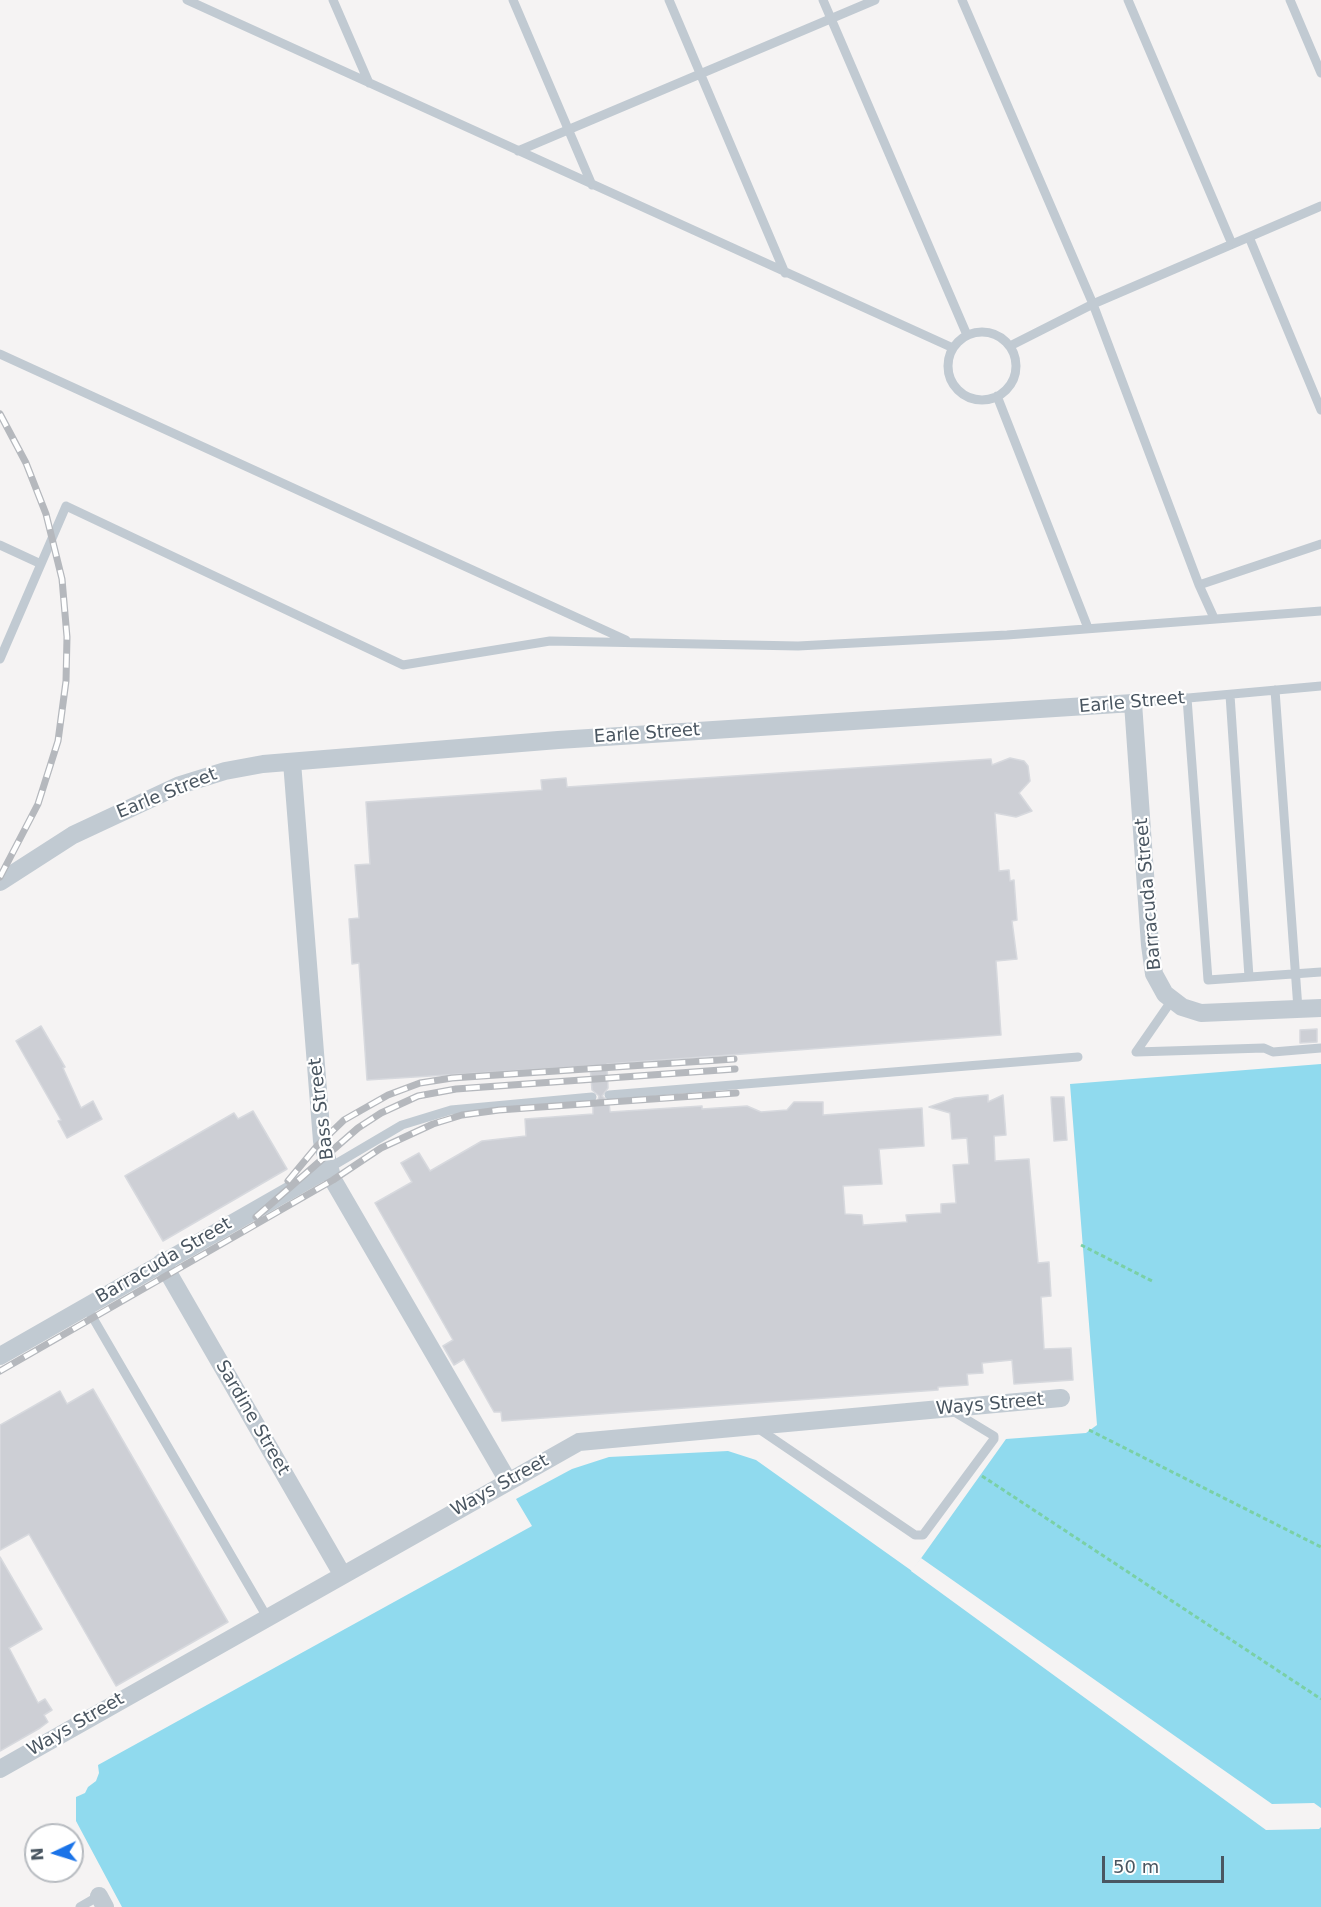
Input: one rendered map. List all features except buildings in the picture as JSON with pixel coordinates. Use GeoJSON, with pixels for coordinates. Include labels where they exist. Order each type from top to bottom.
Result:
{"type":"FeatureCollection","features":[{"type":"Feature","properties":{"kind":"street","name":"Earle Street"},"geometry":{"type":"LineString","coordinates":[[0,882],[72,835],[180,785],[225,771],[292,762],[558,740],[1133,703]]}},
{"type":"Feature","properties":{"kind":"street","name":"Barracuda Street"},"geometry":{"type":"LineString","coordinates":[[1133,703],[1154,974],[1165,994],[1172,1000]]}},
{"type":"Feature","properties":{"kind":"street","name":"Bass Street"},"geometry":{"type":"LineString","coordinates":[[292,762],[322,1141],[329,1168],[348,1206],[508,1481]]}},
{"type":"Feature","properties":{"kind":"street"},"geometry":{"type":"LineString","coordinates":[[1172,1000],[1182,1007],[1201,1013],[1321,1008]]}},
{"type":"Feature","properties":{"kind":"street","name":"Barracuda Street"},"geometry":{"type":"LineString","coordinates":[[0,1356],[329,1168]]}},
{"type":"Feature","properties":{"kind":"street","name":"Sardine Street"},"geometry":{"type":"LineString","coordinates":[[162,1262],[342,1574]]}},
{"type":"Feature","properties":{"kind":"street","name":"Ways Street"},"geometry":{"type":"LineString","coordinates":[[0,1769],[579,1442],[1060,1398]]}},
{"type":"Feature","properties":{"kind":"lane"},"geometry":{"type":"LineString","coordinates":[[187,0],[953,348]]}},
{"type":"Feature","properties":{"kind":"lane"},"geometry":{"type":"LineString","coordinates":[[208,0],[213,12]]}},
{"type":"Feature","properties":{"kind":"lane"},"geometry":{"type":"LineString","coordinates":[[333,0],[369,83]]}},
{"type":"Feature","properties":{"kind":"lane"},"geometry":{"type":"LineString","coordinates":[[513,0],[592,185]]}},
{"type":"Feature","properties":{"kind":"lane"},"geometry":{"type":"LineString","coordinates":[[669,0],[785,273]]}},
{"type":"Feature","properties":{"kind":"lane"},"geometry":{"type":"LineString","coordinates":[[823,0],[967,335]]}},
{"type":"Feature","properties":{"kind":"lane"},"geometry":{"type":"LineString","coordinates":[[518,151],[875,0]]}},
{"type":"Feature","properties":{"kind":"lane"},"geometry":{"type":"LineString","coordinates":[[962,0],[1093,304],[1199,585],[1214,618]]}},
{"type":"Feature","properties":{"kind":"lane"},"geometry":{"type":"LineString","coordinates":[[1128,0],[1232,244]]}},
{"type":"Feature","properties":{"kind":"lane"},"geometry":{"type":"LineString","coordinates":[[1290,0],[1321,73]]}},
{"type":"Feature","properties":{"kind":"lane"},"geometry":{"type":"LineString","coordinates":[[1010,346],[1093,304],[1321,206]]}},
{"type":"Feature","properties":{"kind":"lane"},"geometry":{"type":"LineString","coordinates":[[1249,237],[1321,410]]}},
{"type":"Feature","properties":{"kind":"lane"},"geometry":{"type":"LineString","coordinates":[[986,332],[1004,339],[1010,346],[1016,365],[1015,374],[1011,383],[997,396],[978,399],[969,397],[954,385],[948,367],[953,348],[967,335],[986,332]]}},
{"type":"Feature","properties":{"kind":"lane"},"geometry":{"type":"LineString","coordinates":[[0,354],[631,642]]}},
{"type":"Feature","properties":{"kind":"lane"},"geometry":{"type":"LineString","coordinates":[[997,396],[1088,628]]}},
{"type":"Feature","properties":{"kind":"lane"},"geometry":{"type":"LineString","coordinates":[[0,660],[66,506],[403,665],[550,641],[798,646],[1321,611]]}},
{"type":"Feature","properties":{"kind":"lane"},"geometry":{"type":"LineString","coordinates":[[0,544],[41,564]]}},
{"type":"Feature","properties":{"kind":"lane"},"geometry":{"type":"LineString","coordinates":[[1199,585],[1321,544]]}},
{"type":"Feature","properties":{"kind":"lane","name":"Earle Street"},"geometry":{"type":"LineString","coordinates":[[1133,703],[1321,686]]}},
{"type":"Feature","properties":{"kind":"lane"},"geometry":{"type":"LineString","coordinates":[[1275,690],[1298,1009]]}},
{"type":"Feature","properties":{"kind":"lane"},"geometry":{"type":"LineString","coordinates":[[1230,694],[1249,977]]}},
{"type":"Feature","properties":{"kind":"lane"},"geometry":{"type":"LineString","coordinates":[[1187,698],[1208,980],[1321,972]]}},
{"type":"Feature","properties":{"kind":"lane"},"geometry":{"type":"LineString","coordinates":[[1172,1000],[1136,1052],[1264,1048],[1274,1052],[1321,1048]]}},
{"type":"Feature","properties":{"kind":"lane"},"geometry":{"type":"LineString","coordinates":[[609,1095],[1078,1057]]}},
{"type":"Feature","properties":{"kind":"lane"},"geometry":{"type":"LineString","coordinates":[[329,1168],[402,1125],[451,1110],[592,1097]]}},
{"type":"Feature","properties":{"kind":"lane"},"geometry":{"type":"LineString","coordinates":[[86,1306],[267,1617]]}},
{"type":"Feature","properties":{"kind":"lane"},"geometry":{"type":"LineString","coordinates":[[754,1426],[915,1535],[923,1535],[994,1439],[994,1436],[948,1408]]}},
{"type":"Feature","properties":{"kind":"lane"},"geometry":{"type":"LineString","coordinates":[[80,1907],[102,1902]]}},
{"type":"Feature","properties":{"kind":"path"},"geometry":{"type":"LineString","coordinates":[[1081,1245],[1154,1282]]}},
{"type":"Feature","properties":{"kind":"path"},"geometry":{"type":"LineString","coordinates":[[1089,1430],[1321,1547]]}},
{"type":"Feature","properties":{"kind":"path"},"geometry":{"type":"LineString","coordinates":[[980,1475],[1321,1699]]}},
{"type":"Feature","properties":{"kind":"water"},"geometry":{"type":"Polygon","coordinates":[[[1321,1064],[1321,1907],[122,1907],[84,1836],[84,1823],[76,1821],[76,1797],[85,1793],[88,1787],[96,1781],[99,1773],[98,1765],[532,1526],[516,1499],[572,1469],[609,1457],[728,1451],[756,1460],[912,1571],[1006,1439],[1086,1433],[1097,1425],[1070,1084],[1321,1064]]]}},
{"type":"Feature","properties":{"kind":"pier"},"geometry":{"type":"Polygon","coordinates":[[[921,1558],[1272,1804],[1314,1803],[1321,1808],[1321,1827],[1319,1829],[1266,1830],[911,1571],[921,1558]]]}},
{"type":"Feature","properties":{"kind":"railway"},"geometry":{"type":"LineString","coordinates":[[0,414],[26,463],[46,514],[62,579],[67,637],[66,681],[58,741],[38,804],[0,877]]}},
{"type":"Feature","properties":{"kind":"railway"},"geometry":{"type":"LineString","coordinates":[[288,1181],[317,1146],[344,1120],[388,1095],[420,1083],[452,1078],[734,1059]]}},
{"type":"Feature","properties":{"kind":"railway"},"geometry":{"type":"LineString","coordinates":[[256,1217],[358,1128],[381,1113],[418,1096],[456,1089],[735,1069]]}},
{"type":"Feature","properties":{"kind":"railway"},"geometry":{"type":"LineString","coordinates":[[0,1371],[333,1180],[381,1148],[433,1124],[462,1115],[499,1110],[736,1093]]}}]}
